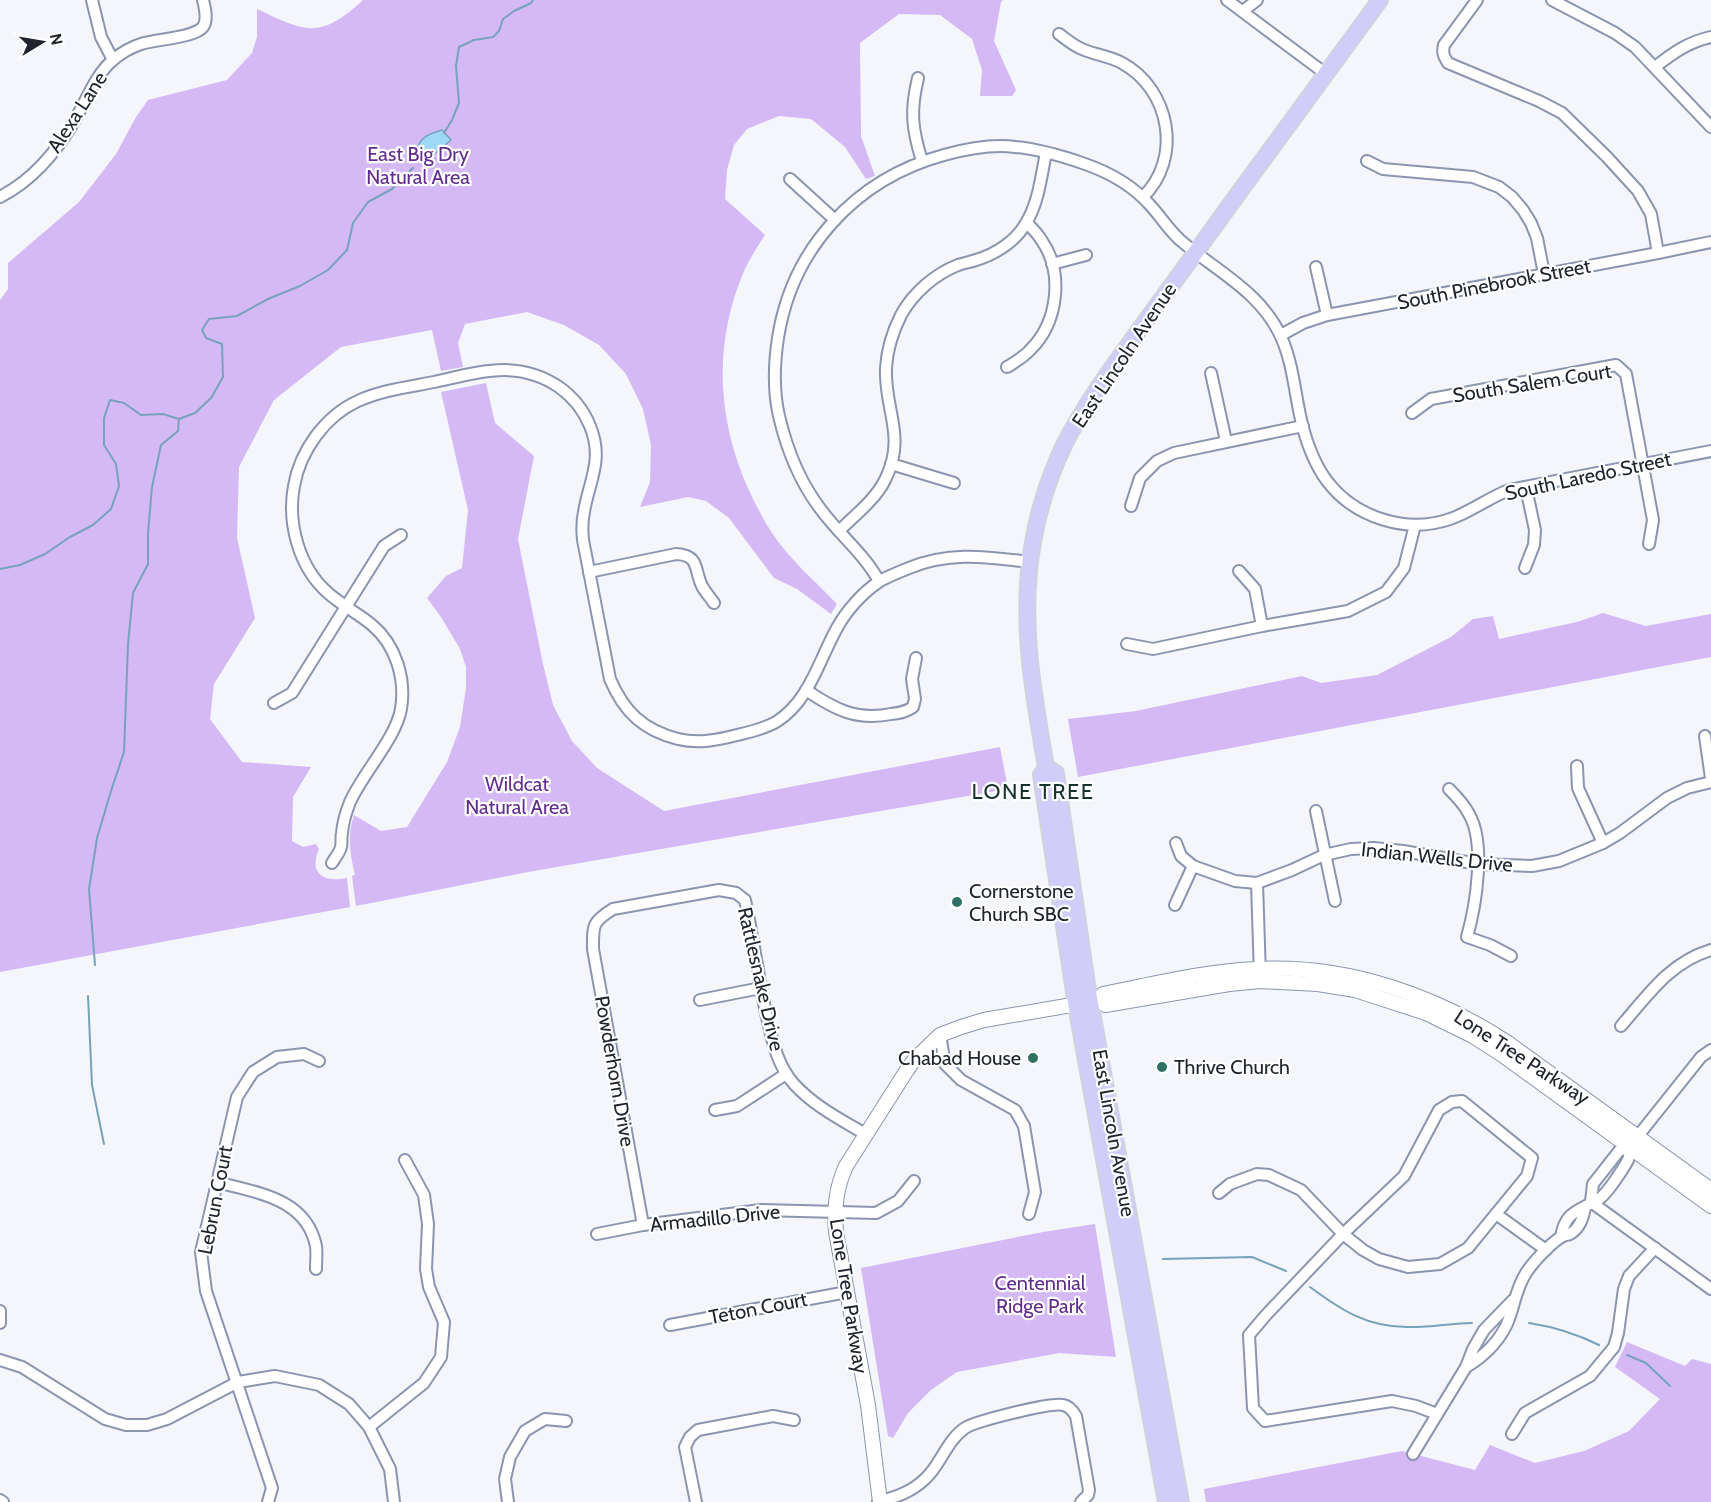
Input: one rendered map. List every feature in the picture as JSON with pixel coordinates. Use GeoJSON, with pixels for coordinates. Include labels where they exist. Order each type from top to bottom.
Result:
{"type":"FeatureCollection","features":[{"type":"Feature","properties":{"kind":"main road","name":"East Lincoln Avenue"},"geometry":{"type":"LineString","coordinates":[[1166,1502],[1056,773],[1046,767],[1028,652],[1026,609],[1030,562],[1044,498],[1066,442],[1087,405],[1195,252],[1380,0]]}},
{"type":"Feature","properties":{"kind":"main road","name":"East Lincoln Avenue"},"geometry":{"type":"LineString","coordinates":[[1089,1002],[1181,1502]]}},
{"type":"Feature","properties":{"kind":"street"},"geometry":{"type":"LineString","coordinates":[[92,0],[101,37],[113,60]]}},
{"type":"Feature","properties":{"kind":"street","name":"Alexa Lane"},"geometry":{"type":"LineString","coordinates":[[0,197],[34,172],[58,146],[93,86],[113,60],[141,44],[191,34],[201,29],[206,20],[204,0]]}},
{"type":"Feature","properties":{"kind":"street"},"geometry":{"type":"LineString","coordinates":[[1227,0],[1326,74]]}},
{"type":"Feature","properties":{"kind":"street"},"geometry":{"type":"LineString","coordinates":[[1243,11],[1257,0]]}},
{"type":"Feature","properties":{"kind":"street"},"geometry":{"type":"LineString","coordinates":[[1477,0],[1444,45],[1444,57],[1448,63],[1562,113],[1638,191],[1651,214],[1658,254]]}},
{"type":"Feature","properties":{"kind":"street"},"geometry":{"type":"LineString","coordinates":[[1552,0],[1615,33],[1635,47],[1711,127]]}},
{"type":"Feature","properties":{"kind":"street"},"geometry":{"type":"LineString","coordinates":[[1059,34],[1080,49],[1124,63],[1151,87],[1156,96],[1165,122],[1167,147],[1157,181],[1143,197]]}},
{"type":"Feature","properties":{"kind":"street"},"geometry":{"type":"LineString","coordinates":[[1655,67],[1685,45],[1711,37]]}},
{"type":"Feature","properties":{"kind":"street"},"geometry":{"type":"LineString","coordinates":[[918,78],[913,98],[913,126],[922,161]]}},
{"type":"Feature","properties":{"kind":"street","name":"South Laredo Street"},"geometry":{"type":"LineString","coordinates":[[879,582],[862,555],[822,511],[795,465],[778,413],[775,384],[780,325],[800,269],[816,243],[856,199],[898,171],[922,161],[958,151],[1013,146],[1046,153],[1102,171],[1118,179],[1143,197],[1166,227],[1252,296],[1281,335],[1288,356],[1303,426],[1316,465],[1341,496],[1371,515],[1391,522],[1415,525],[1434,523],[1464,514],[1493,496],[1509,490],[1711,451]]}},
{"type":"Feature","properties":{"kind":"street"},"geometry":{"type":"LineString","coordinates":[[839,531],[869,503],[885,481],[891,464],[895,449],[895,429],[887,388],[886,368],[889,348],[901,315],[909,302],[933,280],[959,265],[990,255],[1017,236],[1027,223],[1038,195],[1046,153]]}},
{"type":"Feature","properties":{"kind":"street"},"geometry":{"type":"LineString","coordinates":[[1367,161],[1383,170],[1473,177],[1499,188],[1512,197],[1531,223],[1541,253],[1544,274]]}},
{"type":"Feature","properties":{"kind":"street"},"geometry":{"type":"LineString","coordinates":[[790,179],[835,220]]}},
{"type":"Feature","properties":{"kind":"street"},"geometry":{"type":"LineString","coordinates":[[1007,367],[1024,357],[1032,349],[1048,325],[1055,295],[1052,264],[1043,242],[1027,223]]}},
{"type":"Feature","properties":{"kind":"street","name":"South Pinebrook Street"},"geometry":{"type":"LineString","coordinates":[[1281,335],[1303,323],[1327,315],[1658,254],[1711,242]]}},
{"type":"Feature","properties":{"kind":"street"},"geometry":{"type":"LineString","coordinates":[[1052,264],[1086,255]]}},
{"type":"Feature","properties":{"kind":"street"},"geometry":{"type":"LineString","coordinates":[[1316,267],[1327,315]]}},
{"type":"Feature","properties":{"kind":"street","name":"South Salem Court"},"geometry":{"type":"LineString","coordinates":[[1412,413],[1431,399],[1616,366],[1626,374],[1644,464],[1653,520],[1649,544]]}},
{"type":"Feature","properties":{"kind":"street"},"geometry":{"type":"LineString","coordinates":[[332,863],[341,848],[345,817],[350,801],[395,727],[401,711],[403,695],[398,665],[388,643],[372,625],[326,591],[316,579],[299,546],[293,527],[291,508],[294,485],[307,449],[329,422],[357,401],[387,392],[486,371],[506,369],[537,375],[562,390],[576,402],[585,415],[595,445],[594,477],[582,525],[610,679],[617,696],[640,722],[655,731],[686,741],[723,738],[760,729],[776,722],[787,713],[806,690],[847,612],[879,582],[918,564],[953,556],[1030,562]]}},
{"type":"Feature","properties":{"kind":"street"},"geometry":{"type":"LineString","coordinates":[[1211,373],[1226,441]]}},
{"type":"Feature","properties":{"kind":"street"},"geometry":{"type":"LineString","coordinates":[[1131,506],[1140,477],[1157,461],[1174,453],[1303,426]]}},
{"type":"Feature","properties":{"kind":"street"},"geometry":{"type":"LineString","coordinates":[[891,464],[954,483]]}},
{"type":"Feature","properties":{"kind":"street"},"geometry":{"type":"LineString","coordinates":[[1526,488],[1532,513],[1534,545],[1526,568]]}},
{"type":"Feature","properties":{"kind":"street"},"geometry":{"type":"LineString","coordinates":[[1127,644],[1153,649],[1348,611],[1386,592],[1404,568],[1415,525]]}},
{"type":"Feature","properties":{"kind":"street"},"geometry":{"type":"LineString","coordinates":[[274,703],[292,693],[384,546],[402,535]]}},
{"type":"Feature","properties":{"kind":"street"},"geometry":{"type":"LineString","coordinates":[[589,572],[676,554],[686,555],[693,560],[701,585],[714,603]]}},
{"type":"Feature","properties":{"kind":"street"},"geometry":{"type":"LineString","coordinates":[[1239,571],[1255,589],[1262,626]]}},
{"type":"Feature","properties":{"kind":"street"},"geometry":{"type":"LineString","coordinates":[[806,690],[824,702],[850,714],[878,717],[905,712],[913,706],[915,699],[912,679],[916,658]]}},
{"type":"Feature","properties":{"kind":"street"},"geometry":{"type":"LineString","coordinates":[[1705,736],[1711,780]]}},
{"type":"Feature","properties":{"kind":"street"},"geometry":{"type":"LineString","coordinates":[[1577,766],[1578,788],[1603,843]]}},
{"type":"Feature","properties":{"kind":"street","name":"Indian Wells Drive"},"geometry":{"type":"LineString","coordinates":[[1193,866],[1235,881],[1257,883],[1324,855],[1351,849],[1374,848],[1478,864],[1532,866],[1559,861],[1603,843],[1667,798],[1711,780]]}},
{"type":"Feature","properties":{"kind":"street"},"geometry":{"type":"LineString","coordinates":[[1449,789],[1465,807],[1473,822],[1477,842],[1478,864],[1474,912],[1467,937],[1511,956]]}},
{"type":"Feature","properties":{"kind":"street"},"geometry":{"type":"LineString","coordinates":[[1316,812],[1335,901]]}},
{"type":"Feature","properties":{"kind":"street"},"geometry":{"type":"LineString","coordinates":[[1175,905],[1193,866],[1181,856],[1176,843]]}},
{"type":"Feature","properties":{"kind":"street"},"geometry":{"type":"LineString","coordinates":[[1257,883],[1260,975]]}},
{"type":"Feature","properties":{"kind":"street","name":"Powderhorn Drive"},"geometry":{"type":"LineString","coordinates":[[642,1225],[593,949],[593,931],[599,918],[613,909],[719,890],[736,893]]}},
{"type":"Feature","properties":{"kind":"street","name":"Rattlesnake Drive"},"geometry":{"type":"LineString","coordinates":[[736,893],[745,900],[774,1045],[786,1074],[816,1105],[865,1134]]}},
{"type":"Feature","properties":{"kind":"street"},"geometry":{"type":"LineString","coordinates":[[1621,1026],[1664,976],[1697,954],[1711,950]]}},
{"type":"Feature","properties":{"kind":"street","name":"Lone Tree Parkway"},"geometry":{"type":"LineString","coordinates":[[879,1502],[868,1405],[834,1211],[841,1178],[865,1134],[911,1065],[940,1035],[961,1027],[984,1020],[1089,1002],[1105,1005],[1229,984],[1260,975],[1355,990],[1426,1013],[1473,1036],[1711,1190]]}},
{"type":"Feature","properties":{"kind":"street"},"geometry":{"type":"LineString","coordinates":[[700,1000],[761,988]]}},
{"type":"Feature","properties":{"kind":"street"},"geometry":{"type":"LineString","coordinates":[[940,1035],[945,1064],[961,1080],[1015,1110],[1024,1126],[1035,1192],[1029,1214]]}},
{"type":"Feature","properties":{"kind":"street"},"geometry":{"type":"LineString","coordinates":[[1466,1367],[1481,1358],[1497,1340],[1510,1317],[1513,1300],[1526,1273],[1561,1237],[1568,1217],[1588,1204],[1593,1184],[1619,1151],[1633,1141],[1701,1057],[1711,1050]]}},
{"type":"Feature","properties":{"kind":"street","name":"Lebrun Court"},"geometry":{"type":"LineString","coordinates":[[267,1502],[272,1488],[206,1291],[201,1252],[237,1097],[253,1072],[277,1058],[304,1054],[319,1061]]}},
{"type":"Feature","properties":{"kind":"street"},"geometry":{"type":"LineString","coordinates":[[715,1110],[737,1106],[786,1074]]}},
{"type":"Feature","properties":{"kind":"street"},"geometry":{"type":"LineString","coordinates":[[1220,1192],[1239,1180],[1257,1174],[1269,1175],[1301,1190],[1343,1234],[1379,1259],[1408,1267],[1440,1264],[1468,1248],[1527,1176],[1532,1158],[1462,1101],[1452,1102],[1439,1110],[1404,1176],[1343,1234],[1249,1335],[1254,1408],[1265,1421],[1392,1401],[1416,1406],[1437,1414]]}},
{"type":"Feature","properties":{"kind":"street","name":"Lone Tree Parkway"},"geometry":{"type":"LineString","coordinates":[[1633,1141],[1711,1206]]}},
{"type":"Feature","properties":{"kind":"street"},"geometry":{"type":"LineString","coordinates":[[369,1426],[424,1383],[441,1357],[444,1322],[429,1287],[426,1269],[428,1224],[424,1194],[405,1160]]}},
{"type":"Feature","properties":{"kind":"street","name":"Armadillo Drive"},"geometry":{"type":"LineString","coordinates":[[597,1234],[642,1225],[761,1210],[876,1213],[898,1201],[914,1181]]}},
{"type":"Feature","properties":{"kind":"street"},"geometry":{"type":"LineString","coordinates":[[217,1182],[274,1197],[297,1210],[312,1232],[316,1247],[316,1269]]}},
{"type":"Feature","properties":{"kind":"street"},"geometry":{"type":"LineString","coordinates":[[1588,1204],[1711,1289]]}},
{"type":"Feature","properties":{"kind":"street"},"geometry":{"type":"LineString","coordinates":[[1496,1214],[1546,1250]]}},
{"type":"Feature","properties":{"kind":"street"},"geometry":{"type":"LineString","coordinates":[[1512,1434],[1525,1413],[1590,1376],[1614,1347],[1624,1289],[1629,1276],[1654,1248]]}},
{"type":"Feature","properties":{"kind":"street","name":"Teton Court"},"geometry":{"type":"LineString","coordinates":[[670,1325],[847,1292]]}},
{"type":"Feature","properties":{"kind":"street"},"geometry":{"type":"LineString","coordinates":[[1413,1454],[1466,1367],[1484,1330],[1513,1300]]}},
{"type":"Feature","properties":{"kind":"street"},"geometry":{"type":"LineString","coordinates":[[0,1311],[0,1323]]}},
{"type":"Feature","properties":{"kind":"street"},"geometry":{"type":"LineString","coordinates":[[0,1360],[22,1367],[105,1419],[126,1425],[147,1425],[167,1419],[238,1382],[275,1376],[319,1385],[349,1404],[369,1426],[390,1469],[394,1502]]}},
{"type":"Feature","properties":{"kind":"street"},"geometry":{"type":"LineString","coordinates":[[879,1502],[908,1494],[928,1478],[948,1444],[965,1427],[991,1418],[1057,1404],[1069,1407],[1076,1416],[1089,1490],[1088,1496],[1081,1502]]}},
{"type":"Feature","properties":{"kind":"street"},"geometry":{"type":"LineString","coordinates":[[696,1502],[685,1447],[690,1437],[698,1430],[773,1416],[794,1420]]}},
{"type":"Feature","properties":{"kind":"street"},"geometry":{"type":"LineString","coordinates":[[508,1502],[505,1479],[510,1457],[525,1431],[544,1419],[566,1421]]}},
{"type":"Feature","properties":{"kind":"green space","name":"East Big Dry Natural Area"},"geometry":{"type":"Polygon","coordinates":[[[363,0],[1003,0],[994,41],[1016,90],[1012,96],[980,96],[982,70],[972,39],[940,15],[899,14],[860,43],[861,136],[875,176],[866,179],[845,147],[811,119],[779,116],[747,129],[734,145],[727,170],[725,199],[765,235],[744,271],[732,304],[725,338],[723,372],[725,405],[731,438],[741,470],[772,533],[794,561],[837,604],[831,614],[797,589],[774,578],[729,518],[706,501],[688,497],[640,507],[650,482],[651,445],[643,409],[626,374],[599,345],[564,325],[527,312],[465,324],[458,343],[463,367],[441,371],[432,330],[341,347],[274,400],[239,467],[237,538],[255,618],[214,684],[210,719],[242,762],[311,767],[293,797],[292,841],[303,847],[316,844],[319,849],[316,865],[320,875],[331,879],[347,878],[350,907],[0,972],[0,300],[8,289],[8,263],[79,202],[116,154],[148,100],[227,80],[252,53],[257,37],[257,9],[288,23],[312,28],[335,22],[363,0]]]}},
{"type":"Feature","properties":{"kind":"green space","name":"Wildcat Natural Area"},"geometry":{"type":"Polygon","coordinates":[[[486,383],[495,423],[534,456],[518,539],[543,664],[553,705],[572,741],[597,768],[664,811],[1000,747],[1008,789],[528,872],[356,906],[352,876],[355,875],[350,845],[350,830],[354,815],[381,831],[407,827],[447,762],[460,727],[466,688],[466,667],[460,649],[427,598],[446,576],[462,568],[468,510],[441,392],[486,383]]]}},
{"type":"Feature","properties":{"kind":"green space"},"geometry":{"type":"Polygon","coordinates":[[[1603,613],[1646,626],[1711,614],[1711,657],[1078,777],[1068,719],[1136,711],[1302,676],[1321,683],[1377,675],[1451,637],[1473,619],[1493,616],[1499,639],[1577,622],[1603,613]]]}},
{"type":"Feature","properties":{"kind":"green space","name":"Centennial Ridge Park"},"geometry":{"type":"Polygon","coordinates":[[[1095,1224],[1116,1357],[1059,1353],[957,1372],[931,1390],[908,1413],[893,1438],[888,1436],[861,1268],[1095,1224]]]}},
{"type":"Feature","properties":{"kind":"green space"},"geometry":{"type":"Polygon","coordinates":[[[1627,1342],[1685,1366],[1692,1359],[1711,1364],[1711,1502],[1206,1502],[1204,1489],[1402,1451],[1475,1470],[1490,1445],[1535,1463],[1584,1451],[1629,1431],[1660,1399],[1615,1367],[1627,1342]]]}},
{"type":"Feature","properties":{"kind":"water"},"geometry":{"type":"Polygon","coordinates":[[[442,130],[451,140],[432,156],[419,150],[418,146],[425,137],[442,130]]]}},
{"type":"Feature","properties":{"kind":"waterway"},"geometry":{"type":"LineString","coordinates":[[444,133],[459,103],[456,66],[459,47],[474,40],[493,37],[499,31],[503,19],[533,0]]}},
{"type":"Feature","properties":{"kind":"waterway"},"geometry":{"type":"LineString","coordinates":[[420,159],[425,153]]}},
{"type":"Feature","properties":{"kind":"waterway"},"geometry":{"type":"LineString","coordinates":[[0,569],[20,565],[45,554],[93,525],[111,509],[119,486],[116,464],[104,445],[104,418],[110,400],[124,403],[141,415],[163,414],[179,419],[195,413],[211,398],[223,377],[222,344],[206,338],[202,330],[209,319],[237,316],[328,270],[347,250],[353,223],[368,202],[392,189],[413,168]]}},
{"type":"Feature","properties":{"kind":"waterway"},"geometry":{"type":"LineString","coordinates":[[95,965],[89,889],[97,838],[124,752],[128,644],[133,593],[148,564],[152,487],[161,445],[178,431],[179,419]]}},
{"type":"Feature","properties":{"kind":"waterway"},"geometry":{"type":"LineString","coordinates":[[88,996],[92,1085],[104,1144]]}},
{"type":"Feature","properties":{"kind":"waterway"},"geometry":{"type":"LineString","coordinates":[[1163,1259],[1252,1257],[1286,1271]]}},
{"type":"Feature","properties":{"kind":"waterway"},"geometry":{"type":"LineString","coordinates":[[1310,1287],[1355,1316],[1379,1324],[1415,1327],[1472,1323]]}},
{"type":"Feature","properties":{"kind":"waterway"},"geometry":{"type":"LineString","coordinates":[[1529,1323],[1565,1331],[1599,1345]]}},
{"type":"Feature","properties":{"kind":"waterway"},"geometry":{"type":"LineString","coordinates":[[1627,1355],[1646,1363],[1670,1386]]}},
{"type":"Feature","properties":{"kind":"place","name":"Cornerstone Church SBC"},"geometry":{"type":"Point","coordinates":[957,902]}},
{"type":"Feature","properties":{"kind":"place","name":"Chabad House"},"geometry":{"type":"Point","coordinates":[1033,1058]}},
{"type":"Feature","properties":{"kind":"place","name":"Thrive Church"},"geometry":{"type":"Point","coordinates":[1162,1067]}},
{"type":"Feature","properties":{"kind":"district","name":"LONE TREE"},"geometry":{"type":"Point","coordinates":[1033,791]}}]}
